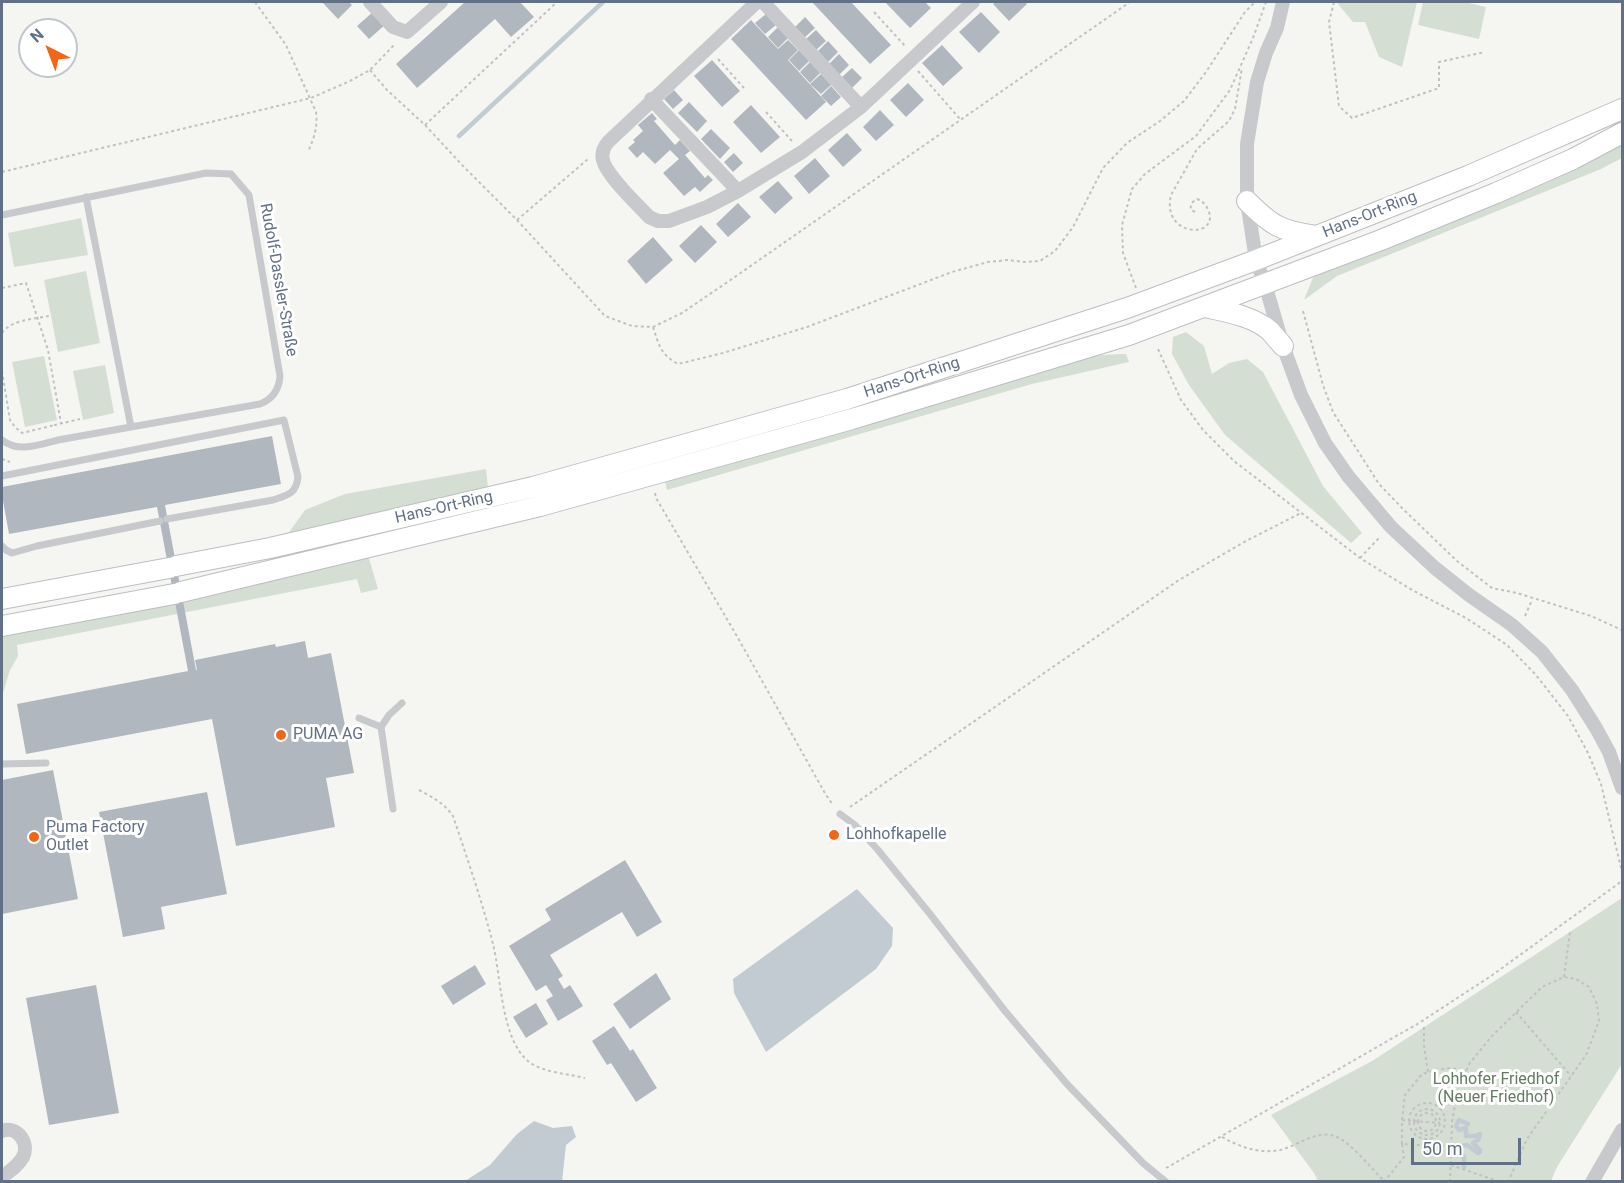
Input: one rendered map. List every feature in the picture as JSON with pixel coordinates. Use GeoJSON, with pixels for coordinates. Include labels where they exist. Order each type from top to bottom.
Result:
{"type":"FeatureCollection","features":[{"type":"Feature","properties":{"kind":"main road","name":"Hans-Ort-Ring"},"geometry":{"type":"LineString","coordinates":[[2,599],[270,548],[534,487],[847,399],[1127,308],[1256,260],[1468,176],[1623,109]]}},
{"type":"Feature","properties":{"kind":"main road","name":"Hans-Ort-Ring"},"geometry":{"type":"LineString","coordinates":[[2,626],[177,593],[540,506],[864,416],[1130,335],[1205,308],[1496,193],[1573,159],[1623,133]]}},
{"type":"Feature","properties":{"kind":"main road"},"geometry":{"type":"LineString","coordinates":[[1247,201],[1262,216],[1284,230],[1318,236]]}},
{"type":"Feature","properties":{"kind":"main road"},"geometry":{"type":"LineString","coordinates":[[1205,308],[1254,321],[1269,330],[1283,346]]}},
{"type":"Feature","properties":{"kind":"street"},"geometry":{"type":"LineString","coordinates":[[370,2],[393,27],[407,32],[441,2]]}},
{"type":"Feature","properties":{"kind":"street"},"geometry":{"type":"LineString","coordinates":[[758,2],[651,99],[604,147],[602,158],[606,170],[649,217],[657,221],[669,221],[707,207],[802,152],[861,107],[913,59],[965,4]]}},
{"type":"Feature","properties":{"kind":"street"},"geometry":{"type":"LineString","coordinates":[[763,2],[861,107]]}},
{"type":"Feature","properties":{"kind":"street"},"geometry":{"type":"LineString","coordinates":[[1282,2],[1277,28],[1257,82],[1247,144],[1247,201],[1256,260],[1301,395],[1325,443],[1348,476],[1391,527],[1436,568],[1469,595],[1512,625],[1542,652],[1572,690],[1609,752],[1623,788]]}},
{"type":"Feature","properties":{"kind":"street"},"geometry":{"type":"LineString","coordinates":[[651,99],[738,191]]}},
{"type":"Feature","properties":{"kind":"street"},"geometry":{"type":"LineString","coordinates":[[2,1131],[11,1130],[21,1136],[25,1151],[17,1166],[2,1177]]}},
{"type":"Feature","properties":{"kind":"street"},"geometry":{"type":"LineString","coordinates":[[1592,1182],[1623,1130]]}},
{"type":"Feature","properties":{"kind":"lane","name":"Rudolf-Dassler-Straße"},"geometry":{"type":"LineString","coordinates":[[2,215],[206,173],[231,174],[249,195],[280,376],[277,390],[268,401],[260,404],[27,448],[16,448],[2,440]]}},
{"type":"Feature","properties":{"kind":"lane"},"geometry":{"type":"LineString","coordinates":[[86,198],[131,427]]}},
{"type":"Feature","properties":{"kind":"lane"},"geometry":{"type":"LineString","coordinates":[[2,476],[284,420],[298,477],[297,486],[293,491],[273,500],[163,520],[12,553],[2,546]]}},
{"type":"Feature","properties":{"kind":"lane"},"geometry":{"type":"LineString","coordinates":[[393,808],[381,727],[389,715],[402,703]]}},
{"type":"Feature","properties":{"kind":"lane"},"geometry":{"type":"LineString","coordinates":[[360,718],[381,727]]}},
{"type":"Feature","properties":{"kind":"lane"},"geometry":{"type":"LineString","coordinates":[[2,764],[46,763]]}},
{"type":"Feature","properties":{"kind":"lane"},"geometry":{"type":"LineString","coordinates":[[840,814],[855,825],[878,850],[1005,1011],[1067,1084],[1143,1163],[1166,1182]]}},
{"type":"Feature","properties":{"kind":"path"},"geometry":{"type":"LineString","coordinates":[[255,2],[286,45],[316,112],[317,124],[308,152]]}},
{"type":"Feature","properties":{"kind":"path"},"geometry":{"type":"LineString","coordinates":[[370,70],[387,90],[424,125],[557,2]]}},
{"type":"Feature","properties":{"kind":"path"},"geometry":{"type":"LineString","coordinates":[[653,327],[662,353],[678,364],[723,353],[807,327],[952,272],[988,262],[1040,261],[1055,251],[1073,227],[1103,168],[1127,143],[1160,121],[1184,101],[1245,12],[1255,2]]}},
{"type":"Feature","properties":{"kind":"path"},"geometry":{"type":"LineString","coordinates":[[1136,290],[1124,253],[1122,225],[1132,189],[1145,174],[1196,136],[1230,90],[1266,2]]}},
{"type":"Feature","properties":{"kind":"path"},"geometry":{"type":"LineString","coordinates":[[1334,2],[1329,22],[1339,106],[1352,118],[1439,88],[1439,62],[1485,52]]}},
{"type":"Feature","properties":{"kind":"path"},"geometry":{"type":"LineString","coordinates":[[874,12],[960,119]]}},
{"type":"Feature","properties":{"kind":"path"},"geometry":{"type":"LineString","coordinates":[[2,172],[311,98],[370,70],[407,32]]}},
{"type":"Feature","properties":{"kind":"path"},"geometry":{"type":"LineString","coordinates":[[708,48],[744,88]]}},
{"type":"Feature","properties":{"kind":"path"},"geometry":{"type":"LineString","coordinates":[[1195,212],[1190,206],[1197,199],[1202,201],[1209,210],[1210,216],[1204,228],[1190,231],[1182,227],[1170,212],[1171,195],[1197,149],[1229,121],[1235,109],[1243,62]]}},
{"type":"Feature","properties":{"kind":"path"},"geometry":{"type":"LineString","coordinates":[[766,112],[802,152]]}},
{"type":"Feature","properties":{"kind":"path"},"geometry":{"type":"LineString","coordinates":[[517,220],[608,142]]}},
{"type":"Feature","properties":{"kind":"path"},"geometry":{"type":"LineString","coordinates":[[2,288],[26,283],[48,351],[61,423]]}},
{"type":"Feature","properties":{"kind":"path"},"geometry":{"type":"LineString","coordinates":[[1303,311],[1323,385],[1334,412],[1379,484],[1403,509],[1457,561],[1492,588],[1517,593],[1591,616],[1623,630]]}},
{"type":"Feature","properties":{"kind":"path"},"geometry":{"type":"LineString","coordinates":[[2,333],[5,328],[15,323],[49,316]]}},
{"type":"Feature","properties":{"kind":"path"},"geometry":{"type":"LineString","coordinates":[[1158,349],[1181,400],[1203,430],[1234,461],[1360,558],[1412,590],[1466,618],[1507,645],[1536,675],[1568,716],[1588,753],[1601,784],[1623,872]]}},
{"type":"Feature","properties":{"kind":"path"},"geometry":{"type":"LineString","coordinates":[[2,371],[10,420],[15,427],[22,433],[55,425]]}},
{"type":"Feature","properties":{"kind":"path"},"geometry":{"type":"LineString","coordinates":[[650,476],[656,498],[826,795],[840,814],[1179,580],[1246,541],[1301,513]]}},
{"type":"Feature","properties":{"kind":"path"},"geometry":{"type":"LineString","coordinates":[[1360,558],[1391,527]]}},
{"type":"Feature","properties":{"kind":"path"},"geometry":{"type":"LineString","coordinates":[[1512,625],[1526,615],[1532,599]]}},
{"type":"Feature","properties":{"kind":"path"},"geometry":{"type":"LineString","coordinates":[[418,790],[446,806],[453,816],[493,946],[507,1020],[518,1050],[534,1065],[585,1077]]}},
{"type":"Feature","properties":{"kind":"path"},"geometry":{"type":"LineString","coordinates":[[1157,1173],[1419,1023],[1491,976],[1623,881]]}},
{"type":"Feature","properties":{"kind":"path"},"geometry":{"type":"LineString","coordinates":[[1564,977],[1570,933]]}},
{"type":"Feature","properties":{"kind":"path"},"geometry":{"type":"LineString","coordinates":[[1450,1182],[1452,1122],[1457,1094],[1469,1064],[1492,1036],[1542,987],[1564,977],[1576,979],[1589,987],[1597,1004],[1599,1021],[1586,1055],[1527,1139],[1508,1182]]}},
{"type":"Feature","properties":{"kind":"path"},"geometry":{"type":"LineString","coordinates":[[1516,1012],[1571,1076]]}},
{"type":"Feature","properties":{"kind":"path"},"geometry":{"type":"LineString","coordinates":[[1424,1027],[1428,1072]]}},
{"type":"Feature","properties":{"kind":"path"},"geometry":{"type":"LineString","coordinates":[[1221,1137],[1239,1146],[1259,1151],[1280,1150],[1324,1134],[1334,1136],[1343,1140],[1384,1181],[1404,1157],[1402,1120],[1405,1095],[1422,1074],[1451,1068],[1466,1071]]}},
{"type":"Feature","properties":{"kind":"path"},"geometry":{"type":"LineString","coordinates":[[1430,1104],[1441,1110],[1445,1123],[1437,1136],[1426,1140],[1416,1136],[1408,1121],[1418,1105],[1430,1104]]}},
{"type":"Feature","properties":{"kind":"path"},"geometry":{"type":"LineString","coordinates":[[1416,1122],[1420,1117],[1428,1114],[1437,1123]]}},
{"type":"Feature","properties":{"kind":"path"},"geometry":{"type":"LineString","coordinates":[[1402,1120],[1452,1122]]}},
{"type":"Feature","properties":{"kind":"path"},"geometry":{"type":"LineString","coordinates":[[1416,1122],[1421,1129],[1426,1131],[1432,1130],[1437,1123]]}},
{"type":"Feature","properties":{"kind":"path"},"geometry":{"type":"LineString","coordinates":[[1402,1144],[1451,1147]]}},
{"type":"Feature","properties":{"kind":"path"},"geometry":{"type":"LineString","coordinates":[[1451,1165],[1500,1182]]}},
{"type":"Feature","properties":{"kind":"green space"},"geometry":{"type":"Polygon","coordinates":[[[1339,2],[1417,2],[1402,67],[1379,57],[1365,22],[1353,22],[1338,4],[1339,2]]]}},
{"type":"Feature","properties":{"kind":"green space"},"geometry":{"type":"Polygon","coordinates":[[[1423,2],[1464,2],[1486,7],[1479,39],[1418,25],[1423,2]]]}},
{"type":"Feature","properties":{"kind":"green space"},"geometry":{"type":"Polygon","coordinates":[[[1622,141],[1622,158],[1601,169],[1337,276],[1304,300],[1314,275],[1622,141]]]}},
{"type":"Feature","properties":{"kind":"green space"},"geometry":{"type":"Polygon","coordinates":[[[81,218],[88,255],[14,267],[8,233],[81,218]]]}},
{"type":"Feature","properties":{"kind":"green space"},"geometry":{"type":"Polygon","coordinates":[[[86,271],[100,343],[58,352],[44,280],[86,271]]]}},
{"type":"Feature","properties":{"kind":"green space"},"geometry":{"type":"Polygon","coordinates":[[[1186,332],[1204,346],[1212,374],[1229,363],[1247,359],[1263,372],[1323,486],[1362,533],[1351,543],[1225,435],[1189,385],[1172,354],[1173,337],[1186,332]]]}},
{"type":"Feature","properties":{"kind":"green space"},"geometry":{"type":"Polygon","coordinates":[[[1126,354],[1129,362],[1032,384],[667,490],[665,481],[900,414],[1089,356],[1126,354]]]}},
{"type":"Feature","properties":{"kind":"green space"},"geometry":{"type":"Polygon","coordinates":[[[44,356],[57,420],[25,427],[12,362],[44,356]]]}},
{"type":"Feature","properties":{"kind":"green space"},"geometry":{"type":"Polygon","coordinates":[[[105,365],[114,413],[83,420],[73,371],[105,365]]]}},
{"type":"Feature","properties":{"kind":"green space"},"geometry":{"type":"Polygon","coordinates":[[[486,469],[488,488],[287,535],[305,510],[345,494],[486,469]]]}},
{"type":"Feature","properties":{"kind":"green space"},"geometry":{"type":"Polygon","coordinates":[[[368,555],[378,589],[361,593],[357,579],[17,645],[18,656],[10,670],[2,696],[2,633],[368,555]]]}},
{"type":"Feature","properties":{"kind":"green space","name":"Lohhofer Friedhof (Neuer Friedhof)"},"geometry":{"type":"Polygon","coordinates":[[[1622,898],[1622,1064],[1557,1167],[1551,1181],[1318,1181],[1271,1115],[1372,1061],[1622,898]]]}},
{"type":"Feature","properties":{"kind":"shaded area"},"geometry":{"type":"Polygon","coordinates":[[[857,889],[893,928],[892,946],[876,969],[766,1052],[734,993],[733,979],[857,889]]]}},
{"type":"Feature","properties":{"kind":"shaded area"},"geometry":{"type":"Polygon","coordinates":[[[534,1121],[553,1128],[572,1126],[576,1137],[566,1145],[562,1181],[465,1181],[490,1165],[517,1134],[534,1121]]]}},
{"type":"Feature","properties":{"kind":"building"},"geometry":{"type":"Polygon","coordinates":[[[322,2],[349,2],[352,5],[338,19],[322,2]]]}},
{"type":"Feature","properties":{"kind":"building"},"geometry":{"type":"Polygon","coordinates":[[[465,2],[520,2],[534,17],[511,37],[495,19],[417,88],[396,64],[465,2]]]}},
{"type":"Feature","properties":{"kind":"building"},"geometry":{"type":"Polygon","coordinates":[[[812,2],[851,2],[891,45],[870,64],[812,2]]]}},
{"type":"Feature","properties":{"kind":"building"},"geometry":{"type":"Polygon","coordinates":[[[885,2],[925,2],[931,8],[910,28],[885,2]]]}},
{"type":"Feature","properties":{"kind":"building"},"geometry":{"type":"Polygon","coordinates":[[[995,2],[1025,2],[1027,4],[1009,21],[993,4],[995,2]]]}},
{"type":"Feature","properties":{"kind":"building"},"geometry":{"type":"Polygon","coordinates":[[[374,11],[386,24],[369,39],[357,26],[374,11]]]}},
{"type":"Feature","properties":{"kind":"building"},"geometry":{"type":"Polygon","coordinates":[[[981,12],[1000,32],[979,53],[959,32],[981,12]]]}},
{"type":"Feature","properties":{"kind":"building"},"geometry":{"type":"Polygon","coordinates":[[[766,14],[776,25],[765,34],[755,23],[766,14]]]}},
{"type":"Feature","properties":{"kind":"building"},"geometry":{"type":"Polygon","coordinates":[[[805,17],[815,28],[805,37],[795,27],[805,17]]]}},
{"type":"Feature","properties":{"kind":"building"},"geometry":{"type":"Polygon","coordinates":[[[751,20],[778,49],[788,40],[798,50],[788,60],[826,102],[806,120],[731,39],[751,20]]]}},
{"type":"Feature","properties":{"kind":"building"},"geometry":{"type":"Polygon","coordinates":[[[778,27],[788,38],[778,48],[768,37],[778,27]]]}},
{"type":"Feature","properties":{"kind":"building"},"geometry":{"type":"Polygon","coordinates":[[[816,30],[826,41],[816,50],[806,39],[816,30]]]}},
{"type":"Feature","properties":{"kind":"building"},"geometry":{"type":"Polygon","coordinates":[[[828,41],[838,52],[828,62],[818,51],[828,41]]]}},
{"type":"Feature","properties":{"kind":"building"},"geometry":{"type":"Polygon","coordinates":[[[942,45],[963,68],[943,86],[922,63],[942,45]]]}},
{"type":"Feature","properties":{"kind":"building"},"geometry":{"type":"Polygon","coordinates":[[[799,50],[809,61],[799,71],[789,60],[799,50]]]}},
{"type":"Feature","properties":{"kind":"building"},"geometry":{"type":"Polygon","coordinates":[[[839,54],[849,65],[839,75],[829,64],[839,54]]]}},
{"type":"Feature","properties":{"kind":"building"},"geometry":{"type":"Polygon","coordinates":[[[712,60],[740,91],[722,107],[694,76],[712,60]]]}},
{"type":"Feature","properties":{"kind":"building"},"geometry":{"type":"Polygon","coordinates":[[[810,62],[820,73],[810,83],[800,72],[810,62]]]}},
{"type":"Feature","properties":{"kind":"building"},"geometry":{"type":"Polygon","coordinates":[[[852,68],[862,78],[852,88],[842,77],[852,68]]]}},
{"type":"Feature","properties":{"kind":"building"},"geometry":{"type":"Polygon","coordinates":[[[821,74],[831,85],[821,94],[810,84],[821,74]]]}},
{"type":"Feature","properties":{"kind":"building"},"geometry":{"type":"Polygon","coordinates":[[[908,83],[924,100],[906,117],[890,100],[908,83]]]}},
{"type":"Feature","properties":{"kind":"building"},"geometry":{"type":"Polygon","coordinates":[[[831,86],[841,97],[831,106],[821,96],[831,86]]]}},
{"type":"Feature","properties":{"kind":"building"},"geometry":{"type":"Polygon","coordinates":[[[674,90],[683,100],[673,109],[664,99],[674,90]]]}},
{"type":"Feature","properties":{"kind":"building"},"geometry":{"type":"Polygon","coordinates":[[[689,102],[707,121],[697,132],[678,113],[689,102]]]}},
{"type":"Feature","properties":{"kind":"building"},"geometry":{"type":"Polygon","coordinates":[[[751,105],[780,137],[761,153],[733,122],[751,105]]]}},
{"type":"Feature","properties":{"kind":"building"},"geometry":{"type":"Polygon","coordinates":[[[880,110],[894,125],[876,141],[863,127],[880,110]]]}},
{"type":"Feature","properties":{"kind":"building"},"geometry":{"type":"Polygon","coordinates":[[[652,113],[657,119],[654,121],[675,145],[680,140],[690,151],[685,155],[705,178],[708,175],[713,180],[700,192],[695,187],[684,196],[663,173],[679,159],[670,150],[655,164],[643,152],[637,158],[628,148],[643,131],[638,125],[652,113]]]}},
{"type":"Feature","properties":{"kind":"building"},"geometry":{"type":"Polygon","coordinates":[[[711,129],[730,148],[720,159],[701,139],[711,129]]]}},
{"type":"Feature","properties":{"kind":"building"},"geometry":{"type":"Polygon","coordinates":[[[847,133],[862,150],[843,167],[828,150],[847,133]]]}},
{"type":"Feature","properties":{"kind":"building"},"geometry":{"type":"Polygon","coordinates":[[[734,153],[743,163],[733,172],[724,162],[734,153]]]}},
{"type":"Feature","properties":{"kind":"building"},"geometry":{"type":"Polygon","coordinates":[[[815,158],[830,176],[809,194],[794,176],[815,158]]]}},
{"type":"Feature","properties":{"kind":"building"},"geometry":{"type":"Polygon","coordinates":[[[778,181],[793,198],[775,214],[759,197],[778,181]]]}},
{"type":"Feature","properties":{"kind":"building"},"geometry":{"type":"Polygon","coordinates":[[[738,203],[751,217],[728,237],[716,224],[738,203]]]}},
{"type":"Feature","properties":{"kind":"building"},"geometry":{"type":"Polygon","coordinates":[[[701,225],[717,242],[695,263],[679,246],[701,225]]]}},
{"type":"Feature","properties":{"kind":"building"},"geometry":{"type":"Polygon","coordinates":[[[653,237],[673,260],[646,284],[627,261],[653,237]]]}},
{"type":"Feature","properties":{"kind":"building","name":"PUMA AG"},"geometry":{"type":"Polygon","coordinates":[[[272,436],[281,484],[165,505],[196,670],[195,660],[275,644],[276,647],[305,641],[308,658],[331,653],[354,773],[326,778],[335,827],[236,846],[212,719],[26,754],[17,704],[188,671],[157,507],[9,534],[2,487],[272,436]]]}},
{"type":"Feature","properties":{"kind":"building","name":"Puma Factory Outlet"},"geometry":{"type":"Polygon","coordinates":[[[53,770],[78,899],[2,914],[2,780],[53,770]]]}},
{"type":"Feature","properties":{"kind":"building"},"geometry":{"type":"Polygon","coordinates":[[[207,792],[227,894],[161,907],[165,929],[123,937],[99,812],[207,792]]]}},
{"type":"Feature","properties":{"kind":"building","name":"Lohhofkapelle"},"geometry":{"type":"Polygon","coordinates":[[[834,830],[839,835],[834,840],[829,835],[834,830]]]}},
{"type":"Feature","properties":{"kind":"building"},"geometry":{"type":"Polygon","coordinates":[[[625,860],[662,922],[637,937],[622,912],[550,955],[563,976],[558,979],[564,989],[570,985],[583,1006],[558,1021],[546,1000],[553,996],[546,985],[536,991],[509,946],[551,920],[545,909],[625,860]]]}},
{"type":"Feature","properties":{"kind":"building"},"geometry":{"type":"Polygon","coordinates":[[[475,965],[486,984],[453,1005],[441,986],[475,965]]]}},
{"type":"Feature","properties":{"kind":"building"},"geometry":{"type":"Polygon","coordinates":[[[656,973],[671,999],[630,1029],[613,1004],[656,973]]]}},
{"type":"Feature","properties":{"kind":"building"},"geometry":{"type":"Polygon","coordinates":[[[96,985],[119,1113],[49,1125],[26,998],[96,985]]]}},
{"type":"Feature","properties":{"kind":"building"},"geometry":{"type":"Polygon","coordinates":[[[536,1003],[548,1024],[526,1038],[513,1017],[536,1003]]]}},
{"type":"Feature","properties":{"kind":"building"},"geometry":{"type":"Polygon","coordinates":[[[614,1026],[630,1051],[633,1049],[657,1088],[636,1102],[611,1063],[607,1065],[592,1041],[614,1026]]]}},
{"type":"Feature","properties":{"kind":"waterway"},"geometry":{"type":"LineString","coordinates":[[459,136],[603,2]]}},
{"type":"Feature","properties":{"kind":"waterway"},"geometry":{"type":"LineString","coordinates":[[1464,1167],[1464,1157],[1459,1151],[1462,1146],[1467,1145],[1478,1153],[1480,1152],[1473,1143],[1478,1140],[1480,1134],[1466,1136],[1466,1128],[1459,1130],[1456,1126],[1459,1120],[1468,1124]]}},
{"type":"Feature","properties":{"kind":"place","name":"PUMA AG"},"geometry":{"type":"Point","coordinates":[281,735]}},
{"type":"Feature","properties":{"kind":"place","name":"Lohhofkapelle"},"geometry":{"type":"Point","coordinates":[834,835]}},
{"type":"Feature","properties":{"kind":"place","name":"Puma Factory Outlet"},"geometry":{"type":"Point","coordinates":[34,837]}}]}
